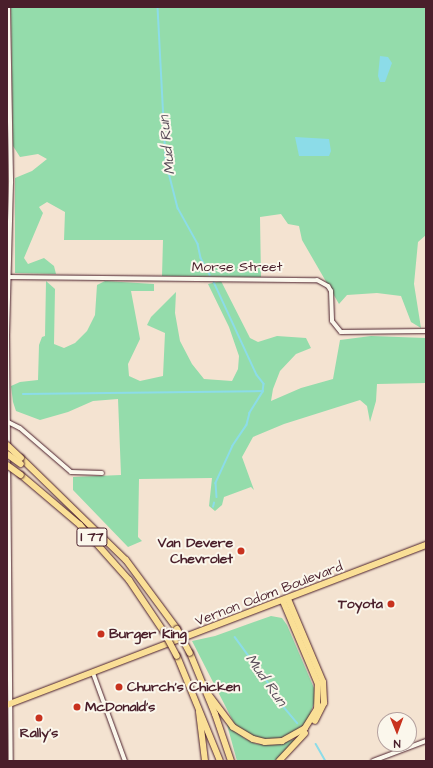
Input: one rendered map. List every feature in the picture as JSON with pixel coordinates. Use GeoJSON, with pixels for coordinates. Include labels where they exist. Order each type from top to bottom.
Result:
{"type":"FeatureCollection","features":[{"type":"Feature","properties":{"kind":"highway"},"geometry":{"type":"LineString","coordinates":[[7,445],[21,461]]}},
{"type":"Feature","properties":{"kind":"highway"},"geometry":{"type":"LineString","coordinates":[[7,454],[21,461]]}},
{"type":"Feature","properties":{"kind":"highway","name":"I 77"},"geometry":{"type":"LineString","coordinates":[[21,461],[49,485],[126,560],[177,628],[190,653],[206,691],[231,761]]}},
{"type":"Feature","properties":{"kind":"highway","name":"I 77"},"geometry":{"type":"LineString","coordinates":[[7,465],[80,525],[129,580],[164,632],[177,656],[198,704],[220,761]]}},
{"type":"Feature","properties":{"kind":"highway"},"geometry":{"type":"LineString","coordinates":[[206,691],[234,727],[253,739],[265,742],[282,741],[305,728],[317,709],[318,684],[286,600]]}},
{"type":"Feature","properties":{"kind":"highway"},"geometry":{"type":"LineString","coordinates":[[279,761],[313,724],[324,703],[323,682],[286,600]]}},
{"type":"Feature","properties":{"kind":"highway"},"geometry":{"type":"LineString","coordinates":[[198,704],[205,761]]}},
{"type":"Feature","properties":{"kind":"main road","name":"Vernon Odom Boulevard"},"geometry":{"type":"LineString","coordinates":[[9,704],[286,600],[426,545]]}},
{"type":"Feature","properties":{"kind":"street"},"geometry":{"type":"LineString","coordinates":[[8,7],[11,183],[7,277],[9,704],[11,761]]}},
{"type":"Feature","properties":{"kind":"street","name":"Morse Street"},"geometry":{"type":"LineString","coordinates":[[7,277],[317,280],[328,286],[331,291],[332,321],[342,332],[426,331]]}},
{"type":"Feature","properties":{"kind":"street"},"geometry":{"type":"LineString","coordinates":[[8,422],[20,428],[71,472],[102,473]]}},
{"type":"Feature","properties":{"kind":"street"},"geometry":{"type":"LineString","coordinates":[[93,673],[125,761]]}},
{"type":"Feature","properties":{"kind":"street"},"geometry":{"type":"LineString","coordinates":[[373,761],[426,741]]}},
{"type":"Feature","properties":{"kind":"green space"},"geometry":{"type":"Polygon","coordinates":[[[11,7],[426,7],[426,235],[418,242],[414,284],[421,328],[411,322],[401,296],[377,293],[347,295],[339,304],[302,240],[299,226],[288,224],[281,214],[260,217],[261,277],[162,276],[163,240],[64,240],[65,212],[47,202],[39,207],[43,213],[24,258],[28,264],[44,258],[54,266],[56,274],[15,273],[15,178],[32,171],[47,159],[38,154],[20,157],[13,146],[11,7]]]}},
{"type":"Feature","properties":{"kind":"green space"},"geometry":{"type":"Polygon","coordinates":[[[46,281],[55,289],[54,344],[64,348],[75,343],[87,331],[95,315],[97,285],[105,281],[154,284],[154,291],[131,291],[140,339],[128,364],[129,376],[140,381],[163,376],[165,333],[147,325],[151,317],[176,292],[175,313],[180,341],[192,364],[204,379],[232,381],[238,369],[239,356],[229,327],[208,284],[221,281],[250,338],[258,342],[277,336],[306,338],[311,348],[296,354],[280,371],[273,389],[271,401],[301,388],[333,379],[340,340],[371,336],[426,338],[426,383],[377,384],[376,401],[370,422],[367,406],[360,400],[284,424],[253,437],[242,457],[254,490],[251,487],[224,497],[222,505],[215,511],[209,506],[212,478],[139,479],[138,537],[142,541],[128,547],[73,490],[73,477],[121,475],[118,399],[93,401],[68,412],[40,420],[16,411],[13,402],[11,386],[20,382],[38,380],[39,345],[42,337],[45,336],[46,281]]]}},
{"type":"Feature","properties":{"kind":"green space"},"geometry":{"type":"Polygon","coordinates":[[[271,616],[282,618],[287,625],[314,688],[314,703],[308,720],[296,733],[279,740],[259,739],[242,731],[234,723],[192,641],[215,636],[271,616]]]}},
{"type":"Feature","properties":{"kind":"green space"},"geometry":{"type":"Polygon","coordinates":[[[226,721],[244,738],[256,744],[273,745],[296,739],[277,761],[237,761],[226,721]]]}},
{"type":"Feature","properties":{"kind":"water"},"geometry":{"type":"Polygon","coordinates":[[[380,56],[388,57],[392,63],[385,82],[380,82],[378,76],[380,56]]]}},
{"type":"Feature","properties":{"kind":"water"},"geometry":{"type":"Polygon","coordinates":[[[295,137],[329,139],[331,151],[329,156],[299,156],[295,137]]]}},
{"type":"Feature","properties":{"kind":"waterway","name":"Mud Run"},"geometry":{"type":"LineString","coordinates":[[158,7],[166,161],[178,208],[198,244],[201,258],[210,275]]}},
{"type":"Feature","properties":{"kind":"waterway","name":"Mud Run"},"geometry":{"type":"LineString","coordinates":[[214,282],[257,375],[264,384],[263,392],[250,413],[247,425],[233,446],[216,483],[217,497]]}},
{"type":"Feature","properties":{"kind":"waterway"},"geometry":{"type":"LineString","coordinates":[[23,394],[263,391]]}},
{"type":"Feature","properties":{"kind":"waterway","name":"Mud Run"},"geometry":{"type":"LineString","coordinates":[[213,507],[214,503]]}},
{"type":"Feature","properties":{"kind":"waterway","name":"Mud Run"},"geometry":{"type":"LineString","coordinates":[[235,637],[270,685],[273,694],[297,723]]}},
{"type":"Feature","properties":{"kind":"waterway","name":"Mud Run"},"geometry":{"type":"LineString","coordinates":[[316,744],[326,761]]}},
{"type":"Feature","properties":{"kind":"place","name":"Van Devere Chevrolet"},"geometry":{"type":"Point","coordinates":[241,551]}},
{"type":"Feature","properties":{"kind":"place","name":"Toyota"},"geometry":{"type":"Point","coordinates":[391,604]}},
{"type":"Feature","properties":{"kind":"place","name":"Burger King"},"geometry":{"type":"Point","coordinates":[101,634]}},
{"type":"Feature","properties":{"kind":"place","name":"Church's Chicken"},"geometry":{"type":"Point","coordinates":[119,687]}},
{"type":"Feature","properties":{"kind":"place","name":"McDonald's"},"geometry":{"type":"Point","coordinates":[77,707]}},
{"type":"Feature","properties":{"kind":"place","name":"Rally's"},"geometry":{"type":"Point","coordinates":[39,718]}}]}
